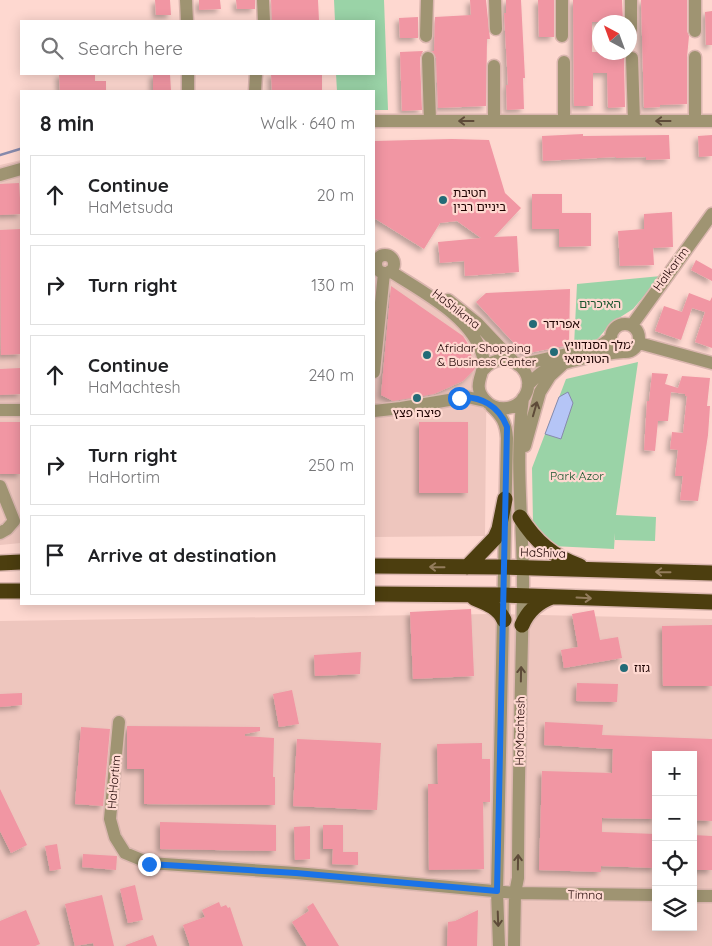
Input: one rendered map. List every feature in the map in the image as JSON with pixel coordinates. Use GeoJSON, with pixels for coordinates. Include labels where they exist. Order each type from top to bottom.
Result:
{"type":"FeatureCollection","features":[{"type":"Feature","properties":{"kind":"highway"},"geometry":{"type":"LineString","coordinates":[[467,567],[495,538],[499,529],[505,499]]}},
{"type":"Feature","properties":{"kind":"highway"},"geometry":{"type":"LineString","coordinates":[[520,517],[527,528],[553,554],[580,566],[596,570]]}},
{"type":"Feature","properties":{"kind":"highway"},"geometry":{"type":"LineString","coordinates":[[0,562],[20,562]]}},
{"type":"Feature","properties":{"kind":"highway","name":"HaShiva"},"geometry":{"type":"LineString","coordinates":[[375,566],[503,567],[712,573]]}},
{"type":"Feature","properties":{"kind":"highway"},"geometry":{"type":"LineString","coordinates":[[0,592],[20,591]]}},
{"type":"Feature","properties":{"kind":"highway"},"geometry":{"type":"LineString","coordinates":[[375,594],[554,596],[712,602]]}},
{"type":"Feature","properties":{"kind":"highway"},"geometry":{"type":"LineString","coordinates":[[465,595],[489,604],[499,612],[504,620]]}},
{"type":"Feature","properties":{"kind":"highway"},"geometry":{"type":"LineString","coordinates":[[522,625],[535,606],[554,596]]}},
{"type":"Feature","properties":{"kind":"street"},"geometry":{"type":"LineString","coordinates":[[186,0],[187,20]]}},
{"type":"Feature","properties":{"kind":"street"},"geometry":{"type":"LineString","coordinates":[[263,0],[264,20]]}},
{"type":"Feature","properties":{"kind":"street"},"geometry":{"type":"LineString","coordinates":[[426,36],[427,0]]}},
{"type":"Feature","properties":{"kind":"street"},"geometry":{"type":"LineString","coordinates":[[496,0],[496,29]]}},
{"type":"Feature","properties":{"kind":"street"},"geometry":{"type":"LineString","coordinates":[[562,0],[562,36]]}},
{"type":"Feature","properties":{"kind":"street"},"geometry":{"type":"LineString","coordinates":[[631,0],[631,15]]}},
{"type":"Feature","properties":{"kind":"street"},"geometry":{"type":"LineString","coordinates":[[695,0],[695,30]]}},
{"type":"Feature","properties":{"kind":"street"},"geometry":{"type":"LineString","coordinates":[[695,57],[695,121]]}},
{"type":"Feature","properties":{"kind":"street"},"geometry":{"type":"LineString","coordinates":[[428,58],[430,121]]}},
{"type":"Feature","properties":{"kind":"street"},"geometry":{"type":"LineString","coordinates":[[632,60],[634,121]]}},
{"type":"Feature","properties":{"kind":"street"},"geometry":{"type":"LineString","coordinates":[[564,62],[564,121]]}},
{"type":"Feature","properties":{"kind":"street"},"geometry":{"type":"LineString","coordinates":[[494,66],[494,121]]}},
{"type":"Feature","properties":{"kind":"street"},"geometry":{"type":"LineString","coordinates":[[188,75],[188,90]]}},
{"type":"Feature","properties":{"kind":"street"},"geometry":{"type":"LineString","coordinates":[[255,90],[256,75]]}},
{"type":"Feature","properties":{"kind":"street"},"geometry":{"type":"LineString","coordinates":[[375,121],[712,121]]}},
{"type":"Feature","properties":{"kind":"street"},"geometry":{"type":"LineString","coordinates":[[0,175],[20,169]]}},
{"type":"Feature","properties":{"kind":"street","name":"HaIkarim"},"geometry":{"type":"LineString","coordinates":[[632,325],[712,214]]}},
{"type":"Feature","properties":{"kind":"street"},"geometry":{"type":"LineString","coordinates":[[375,258],[377,268],[389,269],[375,365]]}},
{"type":"Feature","properties":{"kind":"street","name":"HaShikma"},"geometry":{"type":"LineString","coordinates":[[389,269],[465,312],[516,363]]}},
{"type":"Feature","properties":{"kind":"street","name":"HaShikma"},"geometry":{"type":"LineString","coordinates":[[389,269],[439,303],[462,322],[478,344],[484,359],[481,374]]}},
{"type":"Feature","properties":{"kind":"street"},"geometry":{"type":"LineString","coordinates":[[519,473],[520,419],[523,398],[528,385],[537,375],[545,370],[612,353],[623,352],[633,350],[639,343],[639,332],[627,323],[618,326],[612,333],[611,338],[614,347],[623,352]]}},
{"type":"Feature","properties":{"kind":"street"},"geometry":{"type":"LineString","coordinates":[[516,363],[594,348],[611,338]]}},
{"type":"Feature","properties":{"kind":"street"},"geometry":{"type":"LineString","coordinates":[[639,343],[712,363]]}},
{"type":"Feature","properties":{"kind":"street"},"geometry":{"type":"LineString","coordinates":[[434,403],[471,388],[488,364],[496,360],[505,359],[516,363],[526,373],[528,385]]}},
{"type":"Feature","properties":{"kind":"street"},"geometry":{"type":"LineString","coordinates":[[519,473],[540,392],[550,376],[562,365]]}},
{"type":"Feature","properties":{"kind":"street"},"geometry":{"type":"LineString","coordinates":[[481,374],[480,393],[488,403]]}},
{"type":"Feature","properties":{"kind":"street"},"geometry":{"type":"LineString","coordinates":[[375,411],[467,397],[502,408],[510,408],[523,398]]}},
{"type":"Feature","properties":{"kind":"street","name":"HaMachtesh"},"geometry":{"type":"LineString","coordinates":[[488,403],[504,418],[507,427],[497,891],[499,946]]}},
{"type":"Feature","properties":{"kind":"street"},"geometry":{"type":"LineString","coordinates":[[0,410],[20,410]]}},
{"type":"Feature","properties":{"kind":"street","name":"HaMachtesh"},"geometry":{"type":"LineString","coordinates":[[514,946],[515,893],[518,878],[523,596],[519,473]]}},
{"type":"Feature","properties":{"kind":"street"},"geometry":{"type":"LineString","coordinates":[[0,486],[14,521],[7,529],[0,533]]}},
{"type":"Feature","properties":{"kind":"street","name":"HaHortim"},"geometry":{"type":"LineString","coordinates":[[119,722],[110,819],[115,837],[125,853],[149,864],[296,873],[497,891]]}},
{"type":"Feature","properties":{"kind":"street"},"geometry":{"type":"LineString","coordinates":[[497,891],[515,893]]}},
{"type":"Feature","properties":{"kind":"street","name":"Timna"},"geometry":{"type":"LineString","coordinates":[[515,893],[652,895]]}},
{"type":"Feature","properties":{"kind":"street"},"geometry":{"type":"LineString","coordinates":[[697,896],[712,896]]}},
{"type":"Feature","properties":{"kind":"shaded area"},"geometry":{"type":"Polygon","coordinates":[[[20,160],[20,543],[0,545],[0,165],[20,160]]]}},
{"type":"Feature","properties":{"kind":"shaded area"},"geometry":{"type":"Polygon","coordinates":[[[375,256],[487,332],[485,536],[375,537],[375,256]]]}},
{"type":"Feature","properties":{"kind":"shaded area"},"geometry":{"type":"Polygon","coordinates":[[[492,614],[712,619],[712,946],[0,946],[0,621],[492,614]]]}},
{"type":"Feature","properties":{"kind":"green space"},"geometry":{"type":"Polygon","coordinates":[[[334,0],[384,0],[388,110],[375,110],[375,90],[337,90],[336,75],[375,75],[375,20],[335,20],[334,0]]]}},
{"type":"Feature","properties":{"kind":"green space","name":"האיכרים"},"geometry":{"type":"Polygon","coordinates":[[[661,276],[633,309],[611,323],[596,341],[574,346],[577,284],[661,276]]]}},
{"type":"Feature","properties":{"kind":"green space","name":"Park Azor"},"geometry":{"type":"Polygon","coordinates":[[[638,362],[616,515],[656,517],[655,541],[615,540],[615,533],[614,549],[552,546],[533,522],[532,468],[566,379],[638,362]]]}},
{"type":"Feature","properties":{"kind":"water"},"geometry":{"type":"Polygon","coordinates":[[[568,392],[573,403],[561,439],[545,434],[559,397],[568,392]]]}},
{"type":"Feature","properties":{"kind":"building"},"geometry":{"type":"Polygon","coordinates":[[[155,0],[170,0],[171,15],[156,15],[155,0]]]}},
{"type":"Feature","properties":{"kind":"building"},"geometry":{"type":"Polygon","coordinates":[[[199,0],[220,0],[221,9],[199,10],[199,0]]]}},
{"type":"Feature","properties":{"kind":"building"},"geometry":{"type":"Polygon","coordinates":[[[236,0],[255,0],[255,9],[237,9],[236,0]]]}},
{"type":"Feature","properties":{"kind":"building"},"geometry":{"type":"Polygon","coordinates":[[[271,0],[318,0],[319,20],[272,20],[271,0]]]}},
{"type":"Feature","properties":{"kind":"building"},"geometry":{"type":"Polygon","coordinates":[[[470,0],[486,0],[490,39],[487,39],[486,106],[438,108],[436,58],[432,51],[434,51],[435,17],[471,15],[470,0]]]}},
{"type":"Feature","properties":{"kind":"building"},"geometry":{"type":"Polygon","coordinates":[[[506,0],[521,0],[525,78],[523,78],[524,109],[507,110],[506,85],[508,85],[504,13],[506,13],[506,0]]]}},
{"type":"Feature","properties":{"kind":"building"},"geometry":{"type":"Polygon","coordinates":[[[538,0],[554,0],[554,37],[539,37],[538,0]]]}},
{"type":"Feature","properties":{"kind":"building"},"geometry":{"type":"Polygon","coordinates":[[[573,0],[622,0],[623,15],[592,15],[592,60],[624,60],[625,107],[608,108],[607,73],[593,73],[593,106],[574,106],[573,0]]]}},
{"type":"Feature","properties":{"kind":"building"},"geometry":{"type":"Polygon","coordinates":[[[641,0],[687,0],[687,31],[689,36],[687,104],[660,105],[660,107],[644,108],[641,0]]]}},
{"type":"Feature","properties":{"kind":"building"},"geometry":{"type":"Polygon","coordinates":[[[712,11],[712,45],[706,45],[705,12],[712,11]]]}},
{"type":"Feature","properties":{"kind":"building"},"geometry":{"type":"Polygon","coordinates":[[[418,17],[418,38],[400,38],[399,18],[418,17]]]}},
{"type":"Feature","properties":{"kind":"building"},"geometry":{"type":"Polygon","coordinates":[[[423,51],[420,58],[422,110],[402,111],[400,52],[423,51]]]}},
{"type":"Feature","properties":{"kind":"building"},"geometry":{"type":"Polygon","coordinates":[[[59,75],[95,75],[95,81],[106,81],[106,90],[60,90],[59,75]]]}},
{"type":"Feature","properties":{"kind":"building"},"geometry":{"type":"Polygon","coordinates":[[[153,75],[170,75],[171,90],[153,90],[153,75]]]}},
{"type":"Feature","properties":{"kind":"building"},"geometry":{"type":"Polygon","coordinates":[[[271,75],[322,75],[322,90],[272,90],[271,75]]]}},
{"type":"Feature","properties":{"kind":"building"},"geometry":{"type":"Polygon","coordinates":[[[583,134],[583,136],[669,135],[670,159],[646,160],[646,157],[616,157],[543,161],[542,136],[583,134]]]}},
{"type":"Feature","properties":{"kind":"building"},"geometry":{"type":"Polygon","coordinates":[[[712,135],[712,156],[699,157],[698,136],[712,135]]]}},
{"type":"Feature","properties":{"kind":"building","name":"חטיבת ביניים רבין"},"geometry":{"type":"Polygon","coordinates":[[[489,140],[505,193],[521,208],[494,237],[517,236],[519,272],[465,276],[464,261],[440,263],[438,242],[481,238],[457,221],[440,223],[424,249],[375,219],[375,141],[489,140]]]}},
{"type":"Feature","properties":{"kind":"building"},"geometry":{"type":"Polygon","coordinates":[[[19,183],[20,214],[0,215],[0,184],[19,183]]]}},
{"type":"Feature","properties":{"kind":"building"},"geometry":{"type":"Polygon","coordinates":[[[532,194],[562,194],[562,213],[591,213],[591,246],[559,247],[559,229],[532,229],[532,194]]]}},
{"type":"Feature","properties":{"kind":"building"},"geometry":{"type":"Polygon","coordinates":[[[672,212],[673,247],[653,248],[654,265],[620,266],[618,231],[644,229],[644,214],[672,212]]]}},
{"type":"Feature","properties":{"kind":"building"},"geometry":{"type":"Polygon","coordinates":[[[20,229],[20,354],[1,355],[0,230],[20,229]]]}},
{"type":"Feature","properties":{"kind":"building"},"geometry":{"type":"Polygon","coordinates":[[[696,260],[712,269],[712,281],[691,270],[696,260]]]}},
{"type":"Feature","properties":{"kind":"building","name":"Afridar Shopping & Business Center"},"geometry":{"type":"Polygon","coordinates":[[[391,286],[463,336],[468,344],[475,368],[463,381],[434,394],[393,401],[381,395],[391,286]]]}},
{"type":"Feature","properties":{"kind":"building","name":"אפרידר"},"geometry":{"type":"Polygon","coordinates":[[[570,289],[569,345],[524,354],[476,302],[486,293],[570,289]]]}},
{"type":"Feature","properties":{"kind":"building"},"geometry":{"type":"Polygon","coordinates":[[[689,293],[710,301],[712,297],[712,348],[695,342],[705,312],[692,308],[681,340],[655,331],[664,306],[682,312],[689,293]]]}},
{"type":"Feature","properties":{"kind":"building"},"geometry":{"type":"Polygon","coordinates":[[[20,368],[20,394],[0,395],[0,369],[20,368]]]}},
{"type":"Feature","properties":{"kind":"building"},"geometry":{"type":"Polygon","coordinates":[[[652,373],[668,374],[665,384],[678,388],[682,376],[710,378],[707,406],[710,406],[708,435],[698,501],[680,500],[683,476],[675,476],[678,450],[670,449],[672,432],[683,433],[687,396],[685,394],[671,392],[668,421],[658,421],[655,451],[644,450],[647,401],[649,401],[652,373]]]}},
{"type":"Feature","properties":{"kind":"building"},"geometry":{"type":"Polygon","coordinates":[[[0,422],[20,422],[20,474],[0,474],[0,422]]]}},
{"type":"Feature","properties":{"kind":"building"},"geometry":{"type":"Polygon","coordinates":[[[419,422],[468,422],[468,493],[419,493],[419,422]]]}},
{"type":"Feature","properties":{"kind":"building"},"geometry":{"type":"Polygon","coordinates":[[[471,609],[474,676],[413,679],[410,612],[471,609]]]}},
{"type":"Feature","properties":{"kind":"building"},"geometry":{"type":"Polygon","coordinates":[[[594,610],[600,640],[618,637],[622,658],[564,668],[561,650],[578,647],[572,614],[594,610]]]}},
{"type":"Feature","properties":{"kind":"building"},"geometry":{"type":"Polygon","coordinates":[[[712,625],[712,686],[663,686],[662,626],[712,625]]]}},
{"type":"Feature","properties":{"kind":"building"},"geometry":{"type":"Polygon","coordinates":[[[361,652],[360,674],[315,676],[314,655],[361,652]]]}},
{"type":"Feature","properties":{"kind":"building"},"geometry":{"type":"Polygon","coordinates":[[[577,683],[618,684],[617,702],[576,701],[577,683]]]}},
{"type":"Feature","properties":{"kind":"building"},"geometry":{"type":"Polygon","coordinates":[[[292,690],[299,724],[279,727],[273,694],[292,690]]]}},
{"type":"Feature","properties":{"kind":"building"},"geometry":{"type":"Polygon","coordinates":[[[22,693],[22,705],[0,707],[0,694],[22,693]]]}},
{"type":"Feature","properties":{"kind":"building"},"geometry":{"type":"Polygon","coordinates":[[[545,722],[603,725],[602,735],[712,739],[712,821],[697,820],[697,751],[652,751],[652,819],[602,818],[602,832],[652,834],[652,868],[601,866],[601,872],[539,870],[542,771],[612,773],[613,749],[544,745],[545,722]]]}},
{"type":"Feature","properties":{"kind":"building"},"geometry":{"type":"Polygon","coordinates":[[[127,726],[260,727],[260,731],[245,734],[245,736],[274,738],[273,777],[275,777],[275,805],[144,804],[144,769],[127,769],[127,726]]]}},
{"type":"Feature","properties":{"kind":"building"},"geometry":{"type":"Polygon","coordinates":[[[81,727],[110,729],[103,806],[75,804],[81,727]]]}},
{"type":"Feature","properties":{"kind":"building"},"geometry":{"type":"Polygon","coordinates":[[[297,739],[381,743],[377,810],[293,806],[297,739]]]}},
{"type":"Feature","properties":{"kind":"building"},"geometry":{"type":"Polygon","coordinates":[[[482,743],[482,759],[490,759],[490,802],[483,802],[484,869],[429,870],[428,784],[438,784],[437,744],[482,743]]]}},
{"type":"Feature","properties":{"kind":"building"},"geometry":{"type":"Polygon","coordinates":[[[0,789],[27,845],[11,853],[0,831],[0,789]]]}},
{"type":"Feature","properties":{"kind":"building"},"geometry":{"type":"Polygon","coordinates":[[[160,822],[276,825],[276,851],[160,849],[160,822]]]}},
{"type":"Feature","properties":{"kind":"building"},"geometry":{"type":"Polygon","coordinates":[[[323,825],[343,825],[343,852],[358,852],[358,865],[332,864],[333,849],[323,849],[323,825]]]}},
{"type":"Feature","properties":{"kind":"building"},"geometry":{"type":"Polygon","coordinates":[[[310,826],[310,859],[295,860],[294,827],[310,826]]]}},
{"type":"Feature","properties":{"kind":"building"},"geometry":{"type":"Polygon","coordinates":[[[697,835],[712,836],[712,870],[697,870],[697,835]]]}},
{"type":"Feature","properties":{"kind":"building"},"geometry":{"type":"Polygon","coordinates":[[[57,844],[61,869],[50,871],[45,846],[57,844]]]}},
{"type":"Feature","properties":{"kind":"building"},"geometry":{"type":"Polygon","coordinates":[[[83,854],[117,856],[116,870],[82,867],[83,854]]]}},
{"type":"Feature","properties":{"kind":"building"},"geometry":{"type":"Polygon","coordinates":[[[135,885],[143,920],[128,923],[120,889],[135,885]]]}},
{"type":"Feature","properties":{"kind":"building"},"geometry":{"type":"Polygon","coordinates":[[[102,895],[114,946],[94,946],[93,943],[75,946],[65,904],[102,895]]]}},
{"type":"Feature","properties":{"kind":"building"},"geometry":{"type":"Polygon","coordinates":[[[219,902],[221,907],[226,905],[228,908],[230,907],[243,946],[190,946],[183,925],[205,917],[202,910],[219,902]]]}},
{"type":"Feature","properties":{"kind":"building"},"geometry":{"type":"Polygon","coordinates":[[[313,903],[339,946],[307,946],[292,922],[309,911],[307,907],[313,903]]]}},
{"type":"Feature","properties":{"kind":"building"},"geometry":{"type":"Polygon","coordinates":[[[26,910],[40,944],[35,946],[0,946],[0,921],[26,910]]]}},
{"type":"Feature","properties":{"kind":"building"},"geometry":{"type":"Polygon","coordinates":[[[478,910],[477,946],[447,946],[448,922],[455,921],[478,910]]]}},
{"type":"Feature","properties":{"kind":"building"},"geometry":{"type":"Polygon","coordinates":[[[153,935],[157,946],[126,946],[126,945],[153,935]]]}},
{"type":"Feature","properties":{"kind":"waterway"},"geometry":{"type":"LineString","coordinates":[[0,155],[20,149]]}},
{"type":"Feature","properties":{"kind":"place","name":"חטיבת ביניים רבין"},"geometry":{"type":"Point","coordinates":[443,200]}},
{"type":"Feature","properties":{"kind":"place","name":"אפרידר"},"geometry":{"type":"Point","coordinates":[533,324]}},
{"type":"Feature","properties":{"kind":"place","name":"מלך הסנדוויץ' הטוניסאי"},"geometry":{"type":"Point","coordinates":[554,352]}},
{"type":"Feature","properties":{"kind":"place","name":"Afridar Shopping & Business Center"},"geometry":{"type":"Point","coordinates":[427,355]}},
{"type":"Feature","properties":{"kind":"place","name":"פיצה פצץ"},"geometry":{"type":"Point","coordinates":[417,398]}},
{"type":"Feature","properties":{"kind":"place","name":"גזוז"},"geometry":{"type":"Point","coordinates":[624,668]}},
{"type":"Feature","properties":{"kind":"route"},"geometry":{"type":"LineString","coordinates":[[149,864],[296,873],[497,891],[507,427],[504,418],[485,401],[467,397],[459,398]]}}]}
